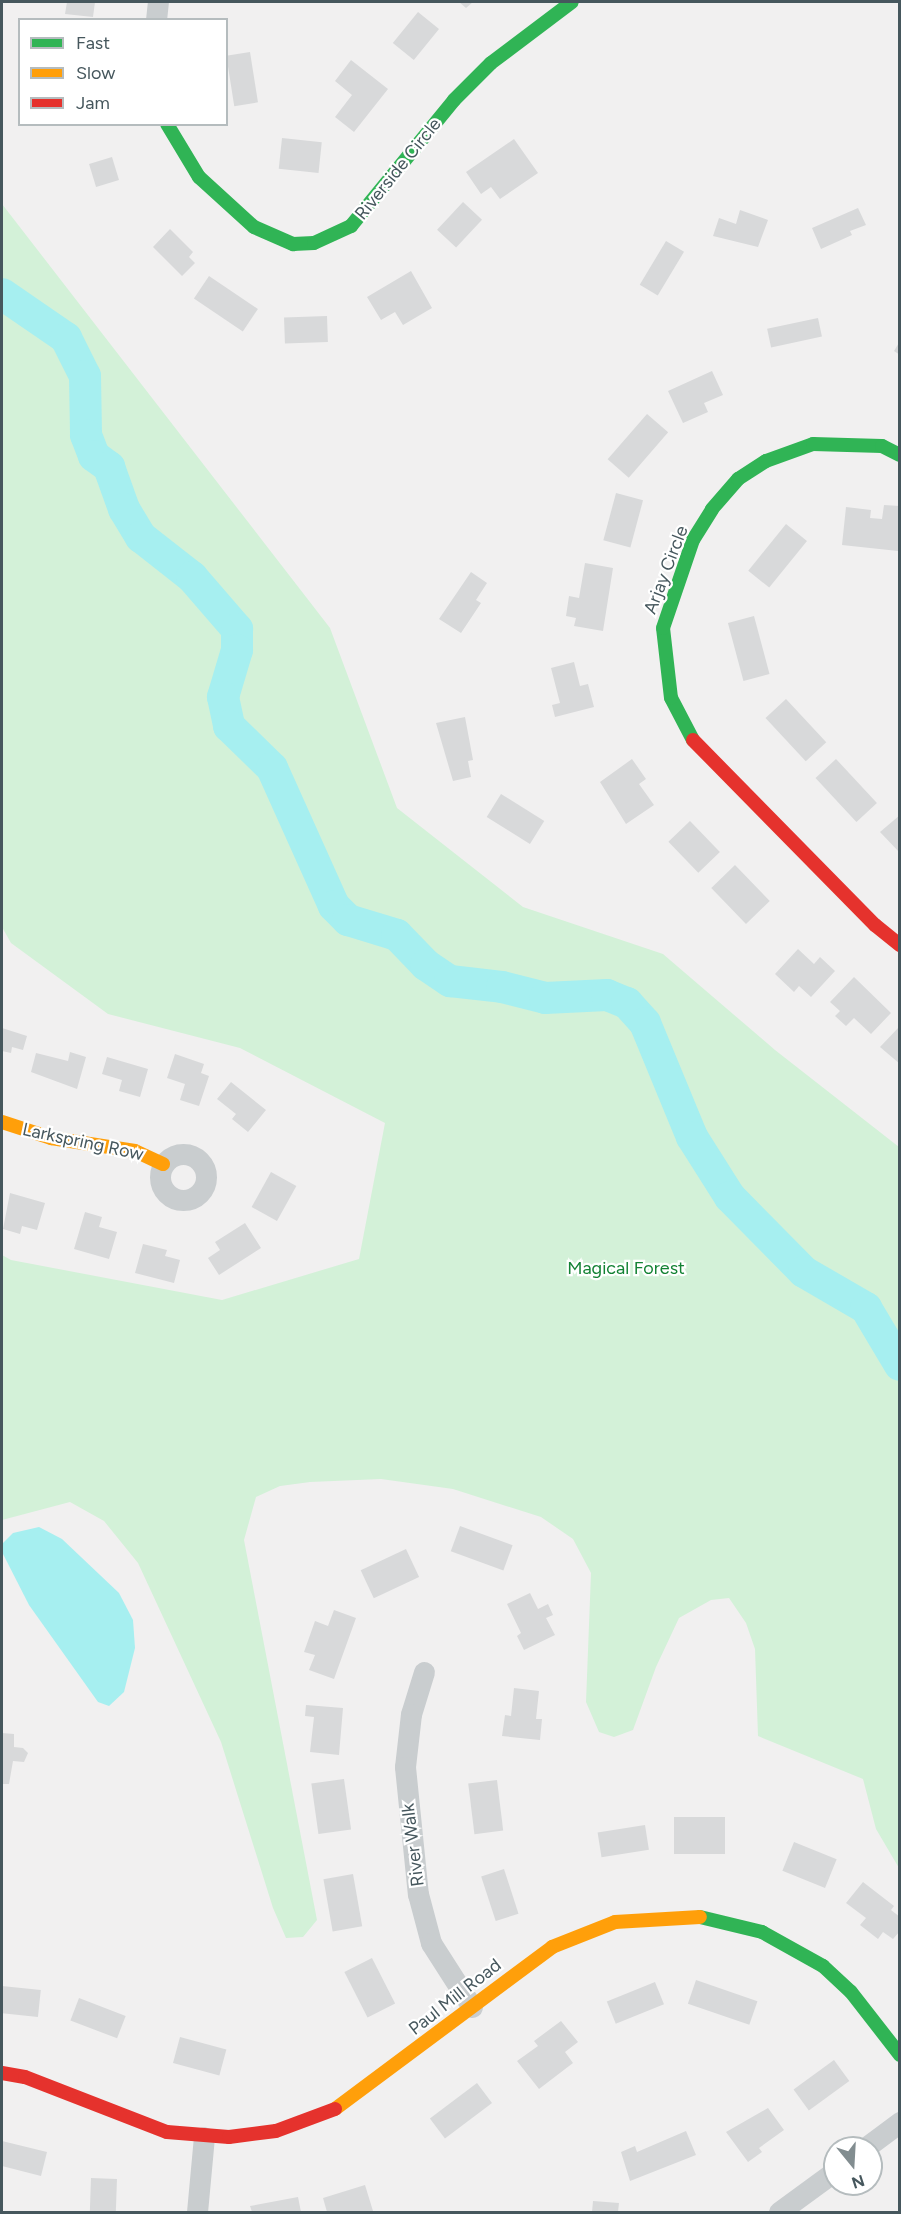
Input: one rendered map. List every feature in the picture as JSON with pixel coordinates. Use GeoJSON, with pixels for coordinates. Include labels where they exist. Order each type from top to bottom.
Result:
{"type":"FeatureCollection","features":[{"type":"Feature","properties":{"kind":"street"},"geometry":{"type":"LineString","coordinates":[[156,18],[158,2]]}},
{"type":"Feature","properties":{"kind":"street","name":"Riverside Circle"},"geometry":{"type":"LineString","coordinates":[[168,126],[199,177],[254,227],[292,244],[314,243],[351,226],[454,100],[491,63],[572,2]]}},
{"type":"Feature","properties":{"kind":"street","name":"Arjay Circle"},"geometry":{"type":"LineString","coordinates":[[900,455],[882,446],[813,444],[766,461],[738,479],[712,509],[693,540],[663,628],[663,653],[671,698],[692,739],[875,925],[900,945]]}},
{"type":"Feature","properties":{"kind":"street","name":"Larkspring Row"},"geometry":{"type":"LineString","coordinates":[[2,1122],[51,1138],[135,1151],[163,1164]]}},
{"type":"Feature","properties":{"kind":"street","name":"River Walk"},"geometry":{"type":"LineString","coordinates":[[424,1672],[405,1744],[406,1786],[418,1894],[431,1943],[442,1966],[472,2007]]}},
{"type":"Feature","properties":{"kind":"street","name":"Paul Mill Road"},"geometry":{"type":"LineString","coordinates":[[2,2073],[60,2090],[135,2122],[204,2137],[276,2131],[340,2107],[528,1963],[583,1934],[642,1917],[694,1915],[762,1932],[823,1966],[851,1992],[900,2055]]}},
{"type":"Feature","properties":{"kind":"street"},"geometry":{"type":"LineString","coordinates":[[881,2136],[900,2122]]}},
{"type":"Feature","properties":{"kind":"street"},"geometry":{"type":"LineString","coordinates":[[198,2212],[204,2137]]}},
{"type":"Feature","properties":{"kind":"street"},"geometry":{"type":"LineString","coordinates":[[779,2212],[823,2180]]}},
{"type":"Feature","properties":{"kind":"green space","name":"Magical Forest"},"geometry":{"type":"Polygon","coordinates":[[[2,204],[330,628],[397,808],[523,907],[663,954],[775,1050],[899,1147],[899,1868],[876,1829],[863,1779],[758,1736],[755,1649],[746,1623],[729,1598],[711,1600],[679,1618],[656,1667],[633,1730],[614,1737],[599,1732],[586,1702],[591,1573],[573,1539],[541,1517],[453,1489],[381,1479],[310,1482],[280,1486],[256,1497],[244,1540],[317,1920],[303,1937],[286,1938],[273,1908],[221,1742],[138,1563],[104,1521],[70,1502],[2,1520],[2,1255],[11,1260],[222,1300],[359,1259],[385,1123],[240,1048],[108,1014],[11,943],[2,927],[2,204]]]}},
{"type":"Feature","properties":{"kind":"water"},"geometry":{"type":"Polygon","coordinates":[[[39,1527],[62,1539],[119,1593],[133,1620],[135,1648],[124,1692],[109,1706],[98,1702],[29,1605],[2,1552],[2,1544],[13,1533],[39,1527]]]}},
{"type":"Feature","properties":{"kind":"building"},"geometry":{"type":"Polygon","coordinates":[[[67,2],[95,2],[93,17],[65,14],[67,2]]]}},
{"type":"Feature","properties":{"kind":"building"},"geometry":{"type":"Polygon","coordinates":[[[459,2],[473,2],[466,8],[459,2]]]}},
{"type":"Feature","properties":{"kind":"building"},"geometry":{"type":"Polygon","coordinates":[[[418,12],[439,29],[414,60],[393,43],[418,12]]]}},
{"type":"Feature","properties":{"kind":"building"},"geometry":{"type":"Polygon","coordinates":[[[250,52],[258,102],[234,106],[228,55],[250,52]]]}},
{"type":"Feature","properties":{"kind":"building"},"geometry":{"type":"Polygon","coordinates":[[[351,60],[388,89],[354,132],[335,117],[352,95],[335,81],[351,60]]]}},
{"type":"Feature","properties":{"kind":"building"},"geometry":{"type":"Polygon","coordinates":[[[282,138],[322,142],[319,173],[279,169],[282,138]]]}},
{"type":"Feature","properties":{"kind":"building"},"geometry":{"type":"Polygon","coordinates":[[[514,139],[538,173],[500,199],[491,187],[481,194],[466,172],[514,139]]]}},
{"type":"Feature","properties":{"kind":"building"},"geometry":{"type":"Polygon","coordinates":[[[112,157],[119,180],[96,187],[89,164],[112,157]]]}},
{"type":"Feature","properties":{"kind":"building"},"geometry":{"type":"Polygon","coordinates":[[[463,202],[482,220],[456,248],[437,230],[463,202]]]}},
{"type":"Feature","properties":{"kind":"building"},"geometry":{"type":"Polygon","coordinates":[[[858,208],[866,225],[850,231],[852,235],[821,249],[812,228],[858,208]]]}},
{"type":"Feature","properties":{"kind":"building"},"geometry":{"type":"Polygon","coordinates":[[[740,210],[768,220],[758,247],[713,236],[719,218],[736,224],[740,210]]]}},
{"type":"Feature","properties":{"kind":"building"},"geometry":{"type":"Polygon","coordinates":[[[170,229],[193,252],[189,257],[195,263],[182,276],[153,247],[170,229]]]}},
{"type":"Feature","properties":{"kind":"building"},"geometry":{"type":"Polygon","coordinates":[[[666,241],[684,252],[658,296],[640,285],[666,241]]]}},
{"type":"Feature","properties":{"kind":"building"},"geometry":{"type":"Polygon","coordinates":[[[411,271],[432,308],[403,325],[395,312],[381,320],[367,297],[411,271]]]}},
{"type":"Feature","properties":{"kind":"building"},"geometry":{"type":"Polygon","coordinates":[[[209,276],[258,309],[243,331],[194,298],[209,276]]]}},
{"type":"Feature","properties":{"kind":"building"},"geometry":{"type":"Polygon","coordinates":[[[327,316],[328,342],[285,343],[284,318],[327,316]]]}},
{"type":"Feature","properties":{"kind":"building"},"geometry":{"type":"Polygon","coordinates":[[[818,318],[822,337],[771,347],[767,329],[818,318]]]}},
{"type":"Feature","properties":{"kind":"building"},"geometry":{"type":"Polygon","coordinates":[[[900,341],[900,355],[894,351],[900,341]]]}},
{"type":"Feature","properties":{"kind":"building"},"geometry":{"type":"Polygon","coordinates":[[[712,371],[723,395],[704,403],[708,412],[683,423],[668,391],[712,371]]]}},
{"type":"Feature","properties":{"kind":"building"},"geometry":{"type":"Polygon","coordinates":[[[647,414],[668,432],[629,478],[608,459],[647,414]]]}},
{"type":"Feature","properties":{"kind":"building"},"geometry":{"type":"Polygon","coordinates":[[[616,493],[643,500],[630,548],[603,540],[616,493]]]}},
{"type":"Feature","properties":{"kind":"building"},"geometry":{"type":"Polygon","coordinates":[[[884,505],[900,506],[898,551],[842,545],[846,507],[871,510],[870,518],[882,519],[884,505]]]}},
{"type":"Feature","properties":{"kind":"building"},"geometry":{"type":"Polygon","coordinates":[[[786,524],[807,541],[769,588],[748,571],[786,524]]]}},
{"type":"Feature","properties":{"kind":"building"},"geometry":{"type":"Polygon","coordinates":[[[585,563],[613,568],[603,631],[574,626],[576,618],[566,616],[569,596],[579,598],[585,563]]]}},
{"type":"Feature","properties":{"kind":"building"},"geometry":{"type":"Polygon","coordinates":[[[471,572],[487,583],[476,600],[481,603],[461,633],[439,619],[471,572]]]}},
{"type":"Feature","properties":{"kind":"building"},"geometry":{"type":"Polygon","coordinates":[[[754,616],[770,674],[743,681],[728,623],[754,616]]]}},
{"type":"Feature","properties":{"kind":"building"},"geometry":{"type":"Polygon","coordinates":[[[574,662],[580,686],[588,684],[594,707],[555,717],[552,705],[560,703],[551,668],[574,662]]]}},
{"type":"Feature","properties":{"kind":"building"},"geometry":{"type":"Polygon","coordinates":[[[786,699],[826,742],[806,761],[766,718],[786,699]]]}},
{"type":"Feature","properties":{"kind":"building"},"geometry":{"type":"Polygon","coordinates":[[[465,717],[473,760],[468,761],[471,777],[453,781],[436,723],[465,717]]]}},
{"type":"Feature","properties":{"kind":"building"},"geometry":{"type":"Polygon","coordinates":[[[632,759],[646,779],[639,784],[654,805],[626,824],[600,782],[632,759]]]}},
{"type":"Feature","properties":{"kind":"building"},"geometry":{"type":"Polygon","coordinates":[[[836,759],[877,803],[856,822],[816,778],[836,759]]]}},
{"type":"Feature","properties":{"kind":"building"},"geometry":{"type":"Polygon","coordinates":[[[501,794],[544,821],[530,844],[487,817],[501,794]]]}},
{"type":"Feature","properties":{"kind":"building"},"geometry":{"type":"Polygon","coordinates":[[[900,815],[900,853],[880,832],[900,815]]]}},
{"type":"Feature","properties":{"kind":"building"},"geometry":{"type":"Polygon","coordinates":[[[690,821],[720,852],[698,873],[668,842],[690,821]]]}},
{"type":"Feature","properties":{"kind":"building"},"geometry":{"type":"Polygon","coordinates":[[[735,865],[770,901],[746,924],[711,888],[735,865]]]}},
{"type":"Feature","properties":{"kind":"building"},"geometry":{"type":"Polygon","coordinates":[[[798,949],[814,964],[820,957],[835,971],[811,997],[799,986],[794,992],[775,974],[798,949]]]}},
{"type":"Feature","properties":{"kind":"building"},"geometry":{"type":"Polygon","coordinates":[[[854,977],[891,1013],[871,1034],[854,1018],[846,1026],[835,1016],[840,1011],[830,1002],[854,977]]]}},
{"type":"Feature","properties":{"kind":"building"},"geometry":{"type":"Polygon","coordinates":[[[900,1026],[900,1064],[880,1047],[900,1026]]]}},
{"type":"Feature","properties":{"kind":"building"},"geometry":{"type":"Polygon","coordinates":[[[2,1028],[27,1036],[23,1050],[12,1047],[11,1053],[2,1051],[2,1028]]]}},
{"type":"Feature","properties":{"kind":"building"},"geometry":{"type":"Polygon","coordinates":[[[70,1052],[86,1057],[77,1089],[31,1072],[36,1053],[68,1061],[70,1052]]]}},
{"type":"Feature","properties":{"kind":"building"},"geometry":{"type":"Polygon","coordinates":[[[175,1054],[204,1064],[201,1073],[209,1076],[199,1106],[180,1100],[185,1084],[167,1078],[175,1054]]]}},
{"type":"Feature","properties":{"kind":"building"},"geometry":{"type":"Polygon","coordinates":[[[107,1057],[148,1069],[140,1097],[119,1091],[122,1080],[102,1074],[107,1057]]]}},
{"type":"Feature","properties":{"kind":"building"},"geometry":{"type":"Polygon","coordinates":[[[231,1082],[266,1110],[248,1132],[232,1119],[236,1114],[217,1099],[231,1082]]]}},
{"type":"Feature","properties":{"kind":"building"},"geometry":{"type":"Polygon","coordinates":[[[271,1172],[296,1186],[277,1221],[252,1207],[271,1172]]]}},
{"type":"Feature","properties":{"kind":"building"},"geometry":{"type":"Polygon","coordinates":[[[10,1193],[45,1203],[37,1230],[22,1226],[20,1234],[3,1229],[10,1193]]]}},
{"type":"Feature","properties":{"kind":"building"},"geometry":{"type":"Polygon","coordinates":[[[85,1212],[102,1217],[99,1227],[117,1232],[109,1259],[74,1249],[85,1212]]]}},
{"type":"Feature","properties":{"kind":"building"},"geometry":{"type":"Polygon","coordinates":[[[245,1223],[261,1248],[219,1275],[208,1258],[220,1250],[215,1242],[245,1223]]]}},
{"type":"Feature","properties":{"kind":"building"},"geometry":{"type":"Polygon","coordinates":[[[143,1244],[167,1250],[165,1256],[180,1260],[174,1283],[135,1273],[143,1244]]]}},
{"type":"Feature","properties":{"kind":"building"},"geometry":{"type":"Polygon","coordinates":[[[460,1526],[513,1545],[503,1571],[451,1551],[460,1526]]]}},
{"type":"Feature","properties":{"kind":"building"},"geometry":{"type":"Polygon","coordinates":[[[406,1549],[419,1577],[374,1598],[361,1570],[406,1549]]]}},
{"type":"Feature","properties":{"kind":"building"},"geometry":{"type":"Polygon","coordinates":[[[530,1593],[538,1609],[548,1604],[553,1615],[546,1618],[555,1635],[524,1650],[517,1636],[521,1633],[507,1604],[530,1593]]]}},
{"type":"Feature","properties":{"kind":"building"},"geometry":{"type":"Polygon","coordinates":[[[334,1610],[356,1618],[334,1679],[309,1670],[315,1655],[304,1652],[315,1621],[328,1626],[334,1610]]]}},
{"type":"Feature","properties":{"kind":"building"},"geometry":{"type":"Polygon","coordinates":[[[514,1688],[539,1691],[536,1719],[542,1719],[540,1740],[502,1736],[505,1715],[511,1716],[514,1688]]]}},
{"type":"Feature","properties":{"kind":"building"},"geometry":{"type":"Polygon","coordinates":[[[306,1705],[343,1708],[339,1755],[310,1752],[314,1717],[305,1716],[306,1705]]]}},
{"type":"Feature","properties":{"kind":"building"},"geometry":{"type":"Polygon","coordinates":[[[2,1733],[14,1734],[14,1747],[23,1748],[28,1753],[24,1762],[13,1761],[9,1784],[2,1784],[2,1733]]]}},
{"type":"Feature","properties":{"kind":"building"},"geometry":{"type":"Polygon","coordinates":[[[344,1779],[351,1830],[318,1834],[311,1784],[344,1779]]]}},
{"type":"Feature","properties":{"kind":"building"},"geometry":{"type":"Polygon","coordinates":[[[497,1780],[503,1831],[474,1834],[468,1784],[497,1780]]]}},
{"type":"Feature","properties":{"kind":"building"},"geometry":{"type":"Polygon","coordinates":[[[674,1817],[725,1817],[725,1854],[674,1854],[674,1817]]]}},
{"type":"Feature","properties":{"kind":"building"},"geometry":{"type":"Polygon","coordinates":[[[645,1825],[649,1850],[602,1857],[598,1833],[645,1825]]]}},
{"type":"Feature","properties":{"kind":"building"},"geometry":{"type":"Polygon","coordinates":[[[794,1842],[837,1859],[825,1888],[782,1871],[794,1842]]]}},
{"type":"Feature","properties":{"kind":"building"},"geometry":{"type":"Polygon","coordinates":[[[504,1869],[519,1914],[496,1921],[481,1876],[504,1869]]]}},
{"type":"Feature","properties":{"kind":"building"},"geometry":{"type":"Polygon","coordinates":[[[353,1874],[362,1926],[333,1931],[323,1879],[353,1874]]]}},
{"type":"Feature","properties":{"kind":"building"},"geometry":{"type":"Polygon","coordinates":[[[863,1882],[894,1906],[891,1910],[900,1917],[900,1931],[893,1939],[883,1932],[878,1939],[860,1925],[866,1918],[846,1903],[863,1882]]]}},
{"type":"Feature","properties":{"kind":"building"},"geometry":{"type":"Polygon","coordinates":[[[372,1958],[395,2003],[368,2018],[344,1972],[372,1958]]]}},
{"type":"Feature","properties":{"kind":"building"},"geometry":{"type":"Polygon","coordinates":[[[696,1980],[757,2001],[749,2025],[688,2004],[696,1980]]]}},
{"type":"Feature","properties":{"kind":"building"},"geometry":{"type":"Polygon","coordinates":[[[655,1982],[664,2004],[616,2024],[607,2001],[655,1982]]]}},
{"type":"Feature","properties":{"kind":"building"},"geometry":{"type":"Polygon","coordinates":[[[2,1986],[41,1990],[38,2017],[2,2013],[2,1986]]]}},
{"type":"Feature","properties":{"kind":"building"},"geometry":{"type":"Polygon","coordinates":[[[79,1998],[126,2016],[117,2038],[70,2020],[79,1998]]]}},
{"type":"Feature","properties":{"kind":"building"},"geometry":{"type":"Polygon","coordinates":[[[561,2021],[578,2042],[565,2052],[573,2063],[539,2089],[517,2061],[538,2046],[534,2041],[561,2021]]]}},
{"type":"Feature","properties":{"kind":"building"},"geometry":{"type":"Polygon","coordinates":[[[180,2037],[226,2049],[219,2076],[173,2063],[180,2037]]]}},
{"type":"Feature","properties":{"kind":"building"},"geometry":{"type":"Polygon","coordinates":[[[834,2060],[849,2081],[809,2110],[794,2089],[834,2060]]]}},
{"type":"Feature","properties":{"kind":"building"},"geometry":{"type":"Polygon","coordinates":[[[477,2083],[492,2103],[445,2138],[430,2119],[477,2083]]]}},
{"type":"Feature","properties":{"kind":"building"},"geometry":{"type":"Polygon","coordinates":[[[768,2108],[784,2130],[759,2148],[762,2152],[748,2162],[726,2132],[768,2108]]]}},
{"type":"Feature","properties":{"kind":"building"},"geometry":{"type":"Polygon","coordinates":[[[686,2131],[696,2155],[630,2181],[621,2152],[635,2146],[637,2152],[686,2131]]]}},
{"type":"Feature","properties":{"kind":"building"},"geometry":{"type":"Polygon","coordinates":[[[2,2141],[47,2152],[41,2176],[2,2166],[2,2141]]]}},
{"type":"Feature","properties":{"kind":"building"},"geometry":{"type":"Polygon","coordinates":[[[91,2178],[117,2179],[116,2212],[90,2212],[91,2178]]]}},
{"type":"Feature","properties":{"kind":"building"},"geometry":{"type":"Polygon","coordinates":[[[365,2185],[373,2211],[327,2212],[323,2198],[365,2185]]]}},
{"type":"Feature","properties":{"kind":"building"},"geometry":{"type":"Polygon","coordinates":[[[298,2197],[301,2212],[252,2212],[250,2206],[298,2197]]]}},
{"type":"Feature","properties":{"kind":"building"},"geometry":{"type":"Polygon","coordinates":[[[593,2201],[619,2203],[618,2212],[592,2212],[593,2201]]]}},
{"type":"Feature","properties":{"kind":"waterway"},"geometry":{"type":"LineString","coordinates":[[2,294],[66,338],[85,376],[86,435],[94,456],[109,467],[124,509],[141,537],[192,577],[237,629],[237,650],[223,697],[229,726],[272,768],[334,906],[348,920],[397,935],[426,965],[450,981],[502,987],[545,998],[607,995],[627,1003],[645,1023],[692,1137],[730,1197],[804,1272],[866,1308],[900,1365]]}},
{"type":"Feature","properties":{"kind":"traffic: fast"},"geometry":{"type":"LineString","coordinates":[[168,126],[199,177],[254,227],[293,244],[314,243],[351,226],[454,100],[491,63],[572,2]]}},
{"type":"Feature","properties":{"kind":"traffic: fast"},"geometry":{"type":"LineString","coordinates":[[693,740],[671,698],[663,628],[693,540],[712,509],[738,479],[766,461],[813,444],[882,446],[900,455]]}},
{"type":"Feature","properties":{"kind":"traffic: fast"},"geometry":{"type":"LineString","coordinates":[[700,1917],[762,1932],[823,1966],[851,1992],[900,2055]]}},
{"type":"Feature","properties":{"kind":"traffic: slow"},"geometry":{"type":"LineString","coordinates":[[2,1122],[51,1138],[135,1151],[163,1164]]}},
{"type":"Feature","properties":{"kind":"traffic: slow"},"geometry":{"type":"LineString","coordinates":[[335,2109],[552,1947],[615,1922],[700,1917]]}},
{"type":"Feature","properties":{"kind":"traffic: jam"},"geometry":{"type":"LineString","coordinates":[[693,740],[875,925],[900,945]]}},
{"type":"Feature","properties":{"kind":"traffic: jam"},"geometry":{"type":"LineString","coordinates":[[2,2073],[25,2077],[167,2132],[229,2137],[276,2131],[335,2109]]}}]}
